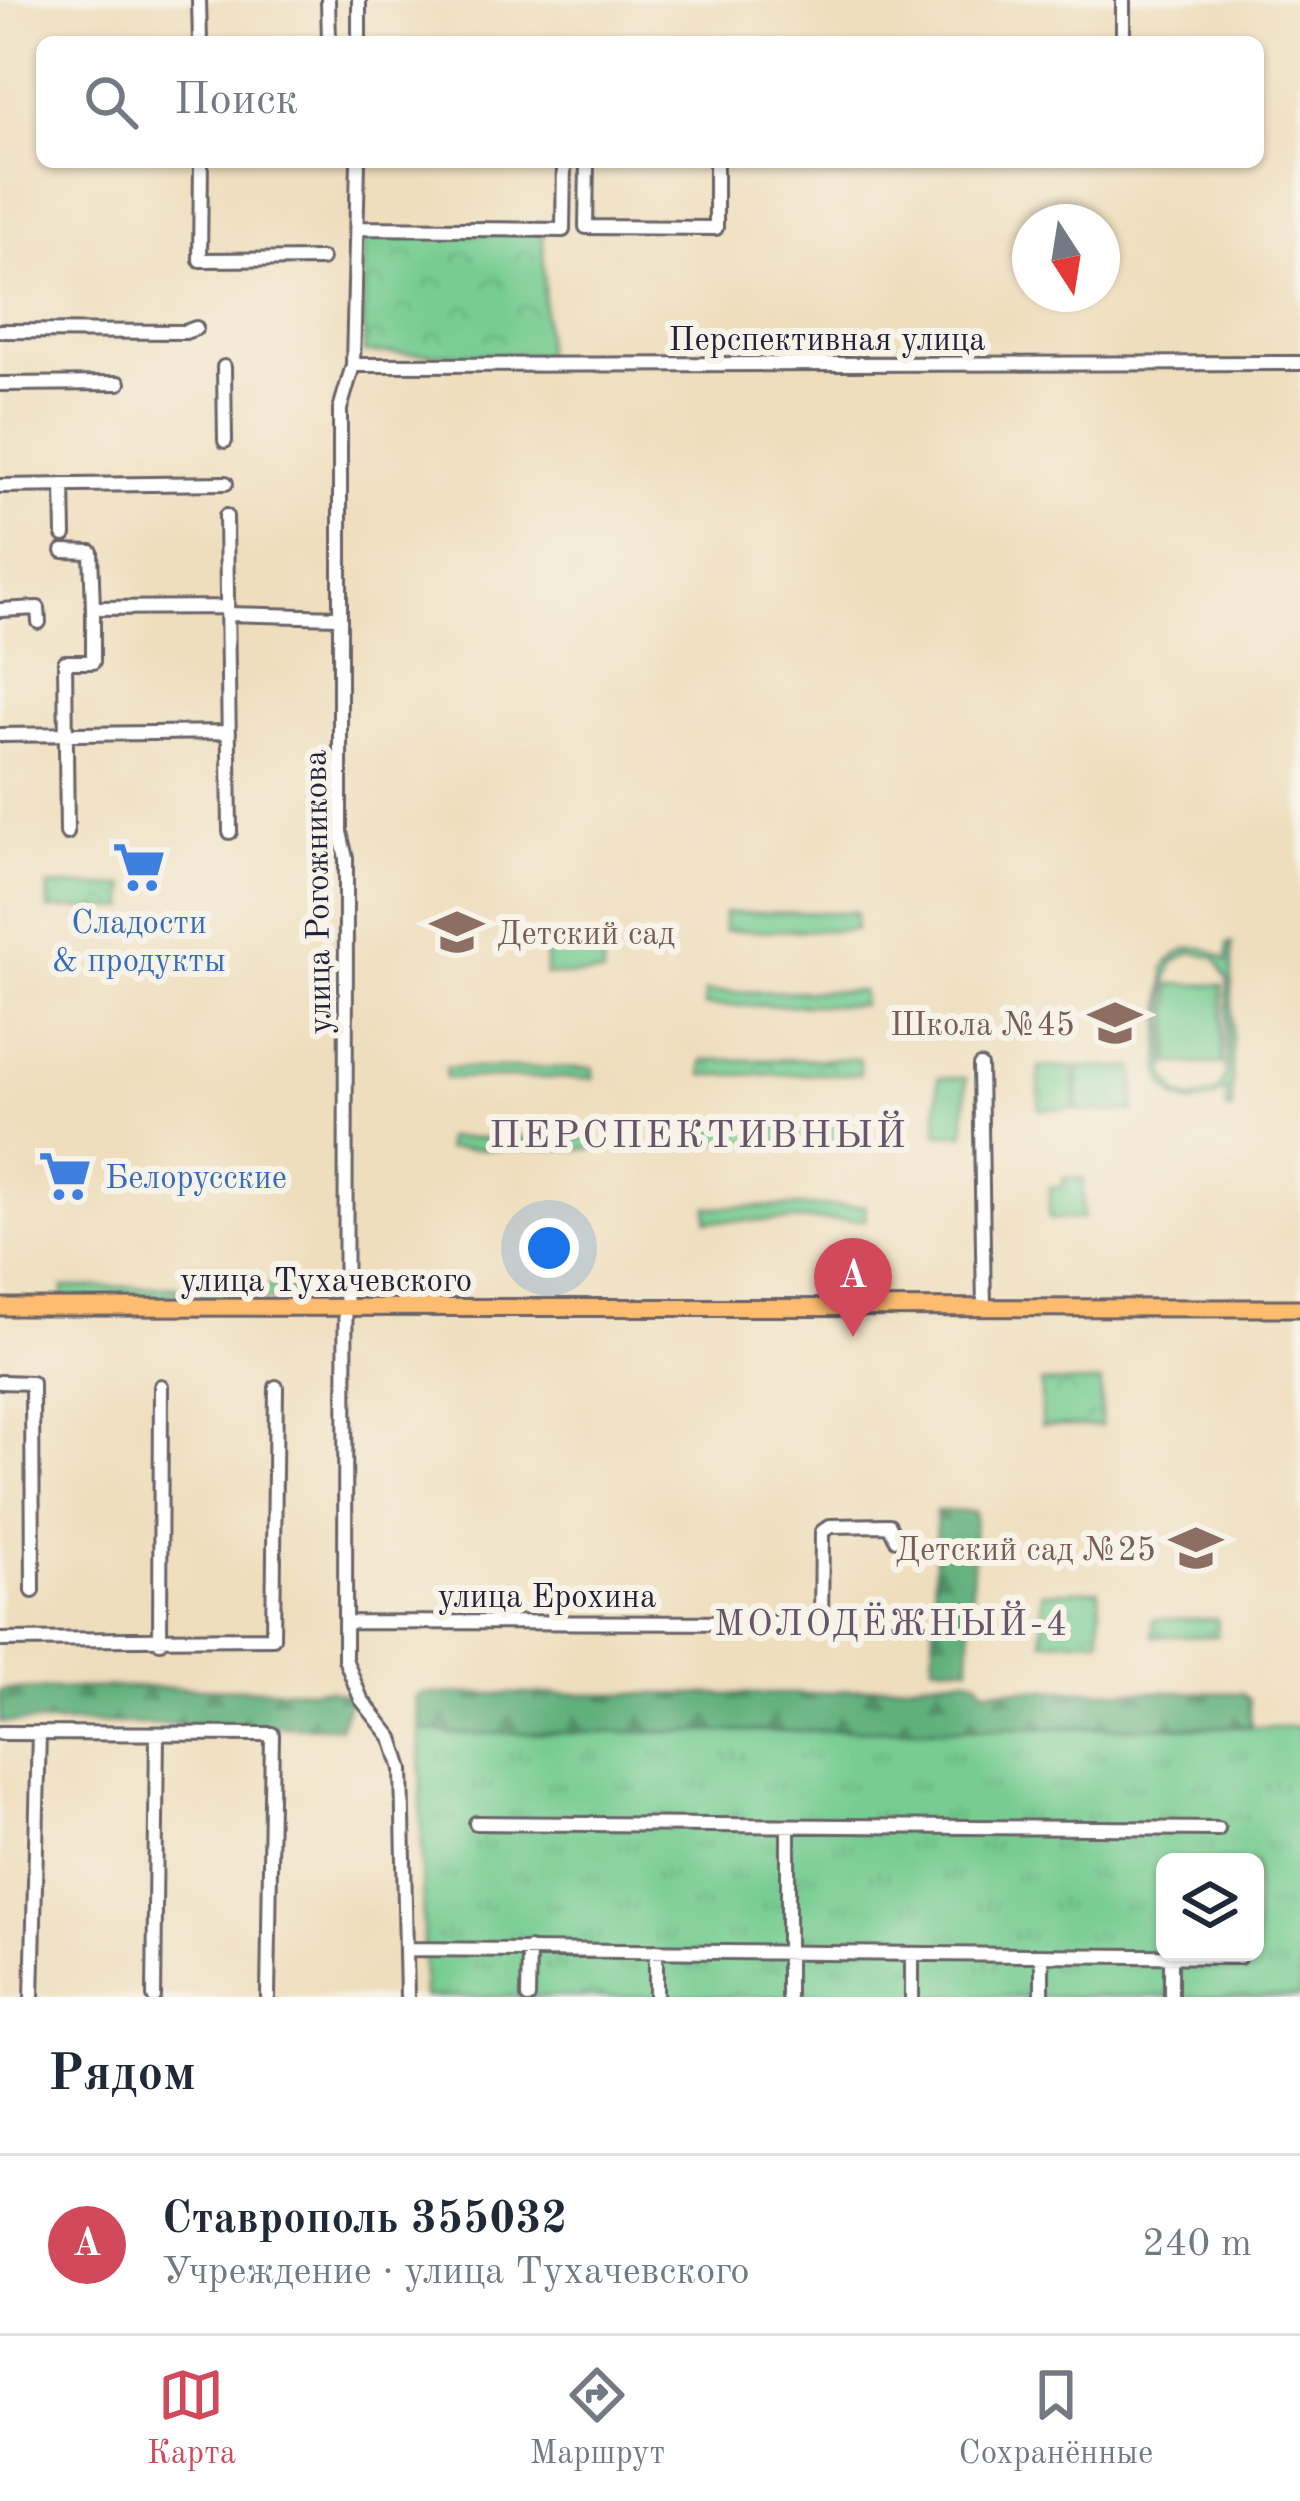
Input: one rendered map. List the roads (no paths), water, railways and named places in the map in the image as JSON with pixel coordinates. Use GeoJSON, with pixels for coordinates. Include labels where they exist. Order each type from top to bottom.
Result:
{"type":"FeatureCollection","features":[{"type":"Feature","properties":{"kind":"main road","name":"улица Тухачевского"},"geometry":{"type":"LineString","coordinates":[[0,1307],[1300,1308]]}},
{"type":"Feature","properties":{"kind":"street"},"geometry":{"type":"LineString","coordinates":[[200,0],[200,36]]}},
{"type":"Feature","properties":{"kind":"street"},"geometry":{"type":"LineString","coordinates":[[328,0],[328,36]]}},
{"type":"Feature","properties":{"kind":"street"},"geometry":{"type":"LineString","coordinates":[[359,0],[359,36]]}},
{"type":"Feature","properties":{"kind":"street"},"geometry":{"type":"LineString","coordinates":[[1123,0],[1123,36]]}},
{"type":"Feature","properties":{"kind":"street"},"geometry":{"type":"LineString","coordinates":[[201,168],[200,260],[322,259]]}},
{"type":"Feature","properties":{"kind":"street","name":"улица Рогожникова"},"geometry":{"type":"LineString","coordinates":[[358,168],[353,365],[340,409],[340,832],[346,857],[345,1659],[362,1699],[392,1738],[402,1768],[406,1997]]}},
{"type":"Feature","properties":{"kind":"street"},"geometry":{"type":"LineString","coordinates":[[357,228],[563,230],[564,168]]}},
{"type":"Feature","properties":{"kind":"street"},"geometry":{"type":"LineString","coordinates":[[587,168],[586,227],[716,228],[716,168]]}},
{"type":"Feature","properties":{"kind":"street"},"geometry":{"type":"LineString","coordinates":[[0,331],[185,332],[196,328]]}},
{"type":"Feature","properties":{"kind":"street","name":"Перспективная улица"},"geometry":{"type":"LineString","coordinates":[[353,365],[1300,363]]}},
{"type":"Feature","properties":{"kind":"street"},"geometry":{"type":"LineString","coordinates":[[224,367],[225,441]]}},
{"type":"Feature","properties":{"kind":"street"},"geometry":{"type":"LineString","coordinates":[[0,384],[119,383]]}},
{"type":"Feature","properties":{"kind":"street"},"geometry":{"type":"LineString","coordinates":[[0,486],[226,483]]}},
{"type":"Feature","properties":{"kind":"street"},"geometry":{"type":"LineString","coordinates":[[63,485],[63,543],[91,552],[93,608],[93,662],[65,662],[67,833]]}},
{"type":"Feature","properties":{"kind":"street"},"geometry":{"type":"LineString","coordinates":[[226,516],[230,832]]}},
{"type":"Feature","properties":{"kind":"street"},"geometry":{"type":"LineString","coordinates":[[0,610],[38,608],[39,622]]}},
{"type":"Feature","properties":{"kind":"street"},"geometry":{"type":"LineString","coordinates":[[93,608],[339,617]]}},
{"type":"Feature","properties":{"kind":"street"},"geometry":{"type":"LineString","coordinates":[[0,735],[229,732]]}},
{"type":"Feature","properties":{"kind":"street"},"geometry":{"type":"LineString","coordinates":[[980,1066],[984,1308]]}},
{"type":"Feature","properties":{"kind":"street"},"geometry":{"type":"LineString","coordinates":[[0,1382],[32,1383],[33,1591]]}},
{"type":"Feature","properties":{"kind":"street"},"geometry":{"type":"LineString","coordinates":[[160,1642],[161,1386]]}},
{"type":"Feature","properties":{"kind":"street"},"geometry":{"type":"LineString","coordinates":[[0,1640],[273,1638],[276,1387]]}},
{"type":"Feature","properties":{"kind":"street","name":"улица Ерохина"},"geometry":{"type":"LineString","coordinates":[[345,1622],[821,1623],[822,1532],[830,1526],[889,1525],[896,1539]]}},
{"type":"Feature","properties":{"kind":"street"},"geometry":{"type":"LineString","coordinates":[[0,1733],[272,1734],[268,1997]]}},
{"type":"Feature","properties":{"kind":"street"},"geometry":{"type":"LineString","coordinates":[[32,1997],[39,1733]]}},
{"type":"Feature","properties":{"kind":"street"},"geometry":{"type":"LineString","coordinates":[[154,1997],[158,1734]]}},
{"type":"Feature","properties":{"kind":"street"},"geometry":{"type":"LineString","coordinates":[[476,1823],[1218,1828]]}},
{"type":"Feature","properties":{"kind":"street"},"geometry":{"type":"LineString","coordinates":[[788,1826],[788,1997]]}},
{"type":"Feature","properties":{"kind":"street"},"geometry":{"type":"LineString","coordinates":[[406,1949],[1156,1956]]}},
{"type":"Feature","properties":{"kind":"street"},"geometry":{"type":"LineString","coordinates":[[528,1997],[529,1949]]}},
{"type":"Feature","properties":{"kind":"street"},"geometry":{"type":"LineString","coordinates":[[656,1951],[656,1997]]}},
{"type":"Feature","properties":{"kind":"street"},"geometry":{"type":"LineString","coordinates":[[912,1954],[912,1997]]}},
{"type":"Feature","properties":{"kind":"street"},"geometry":{"type":"LineString","coordinates":[[1042,1955],[1042,1997]]}},
{"type":"Feature","properties":{"kind":"street"},"geometry":{"type":"LineString","coordinates":[[1171,1961],[1171,1997]]}},
{"type":"Feature","properties":{"kind":"place","name":"Сладости & продукты"},"geometry":{"type":"Point","coordinates":[139,867]}},
{"type":"Feature","properties":{"kind":"place","name":"Детский сад"},"geometry":{"type":"Point","coordinates":[457,932]}},
{"type":"Feature","properties":{"kind":"place","name":"Школа №45"},"geometry":{"type":"Point","coordinates":[1115,1023]}},
{"type":"Feature","properties":{"kind":"place","name":"Белорусские"},"geometry":{"type":"Point","coordinates":[65,1176]}},
{"type":"Feature","properties":{"kind":"place","name":"Ставрополь 355032"},"geometry":{"type":"Point","coordinates":[853,1337]}},
{"type":"Feature","properties":{"kind":"place","name":"Детский сад №25"},"geometry":{"type":"Point","coordinates":[1196,1548]}},
{"type":"Feature","properties":{"kind":"district","name":"ПЕРСПЕКТИВНЫЙ"},"geometry":{"type":"Point","coordinates":[699,1133]}},
{"type":"Feature","properties":{"kind":"district","name":"МОЛОДЁЖНЫЙ-4"},"geometry":{"type":"Point","coordinates":[892,1622]}}]}
